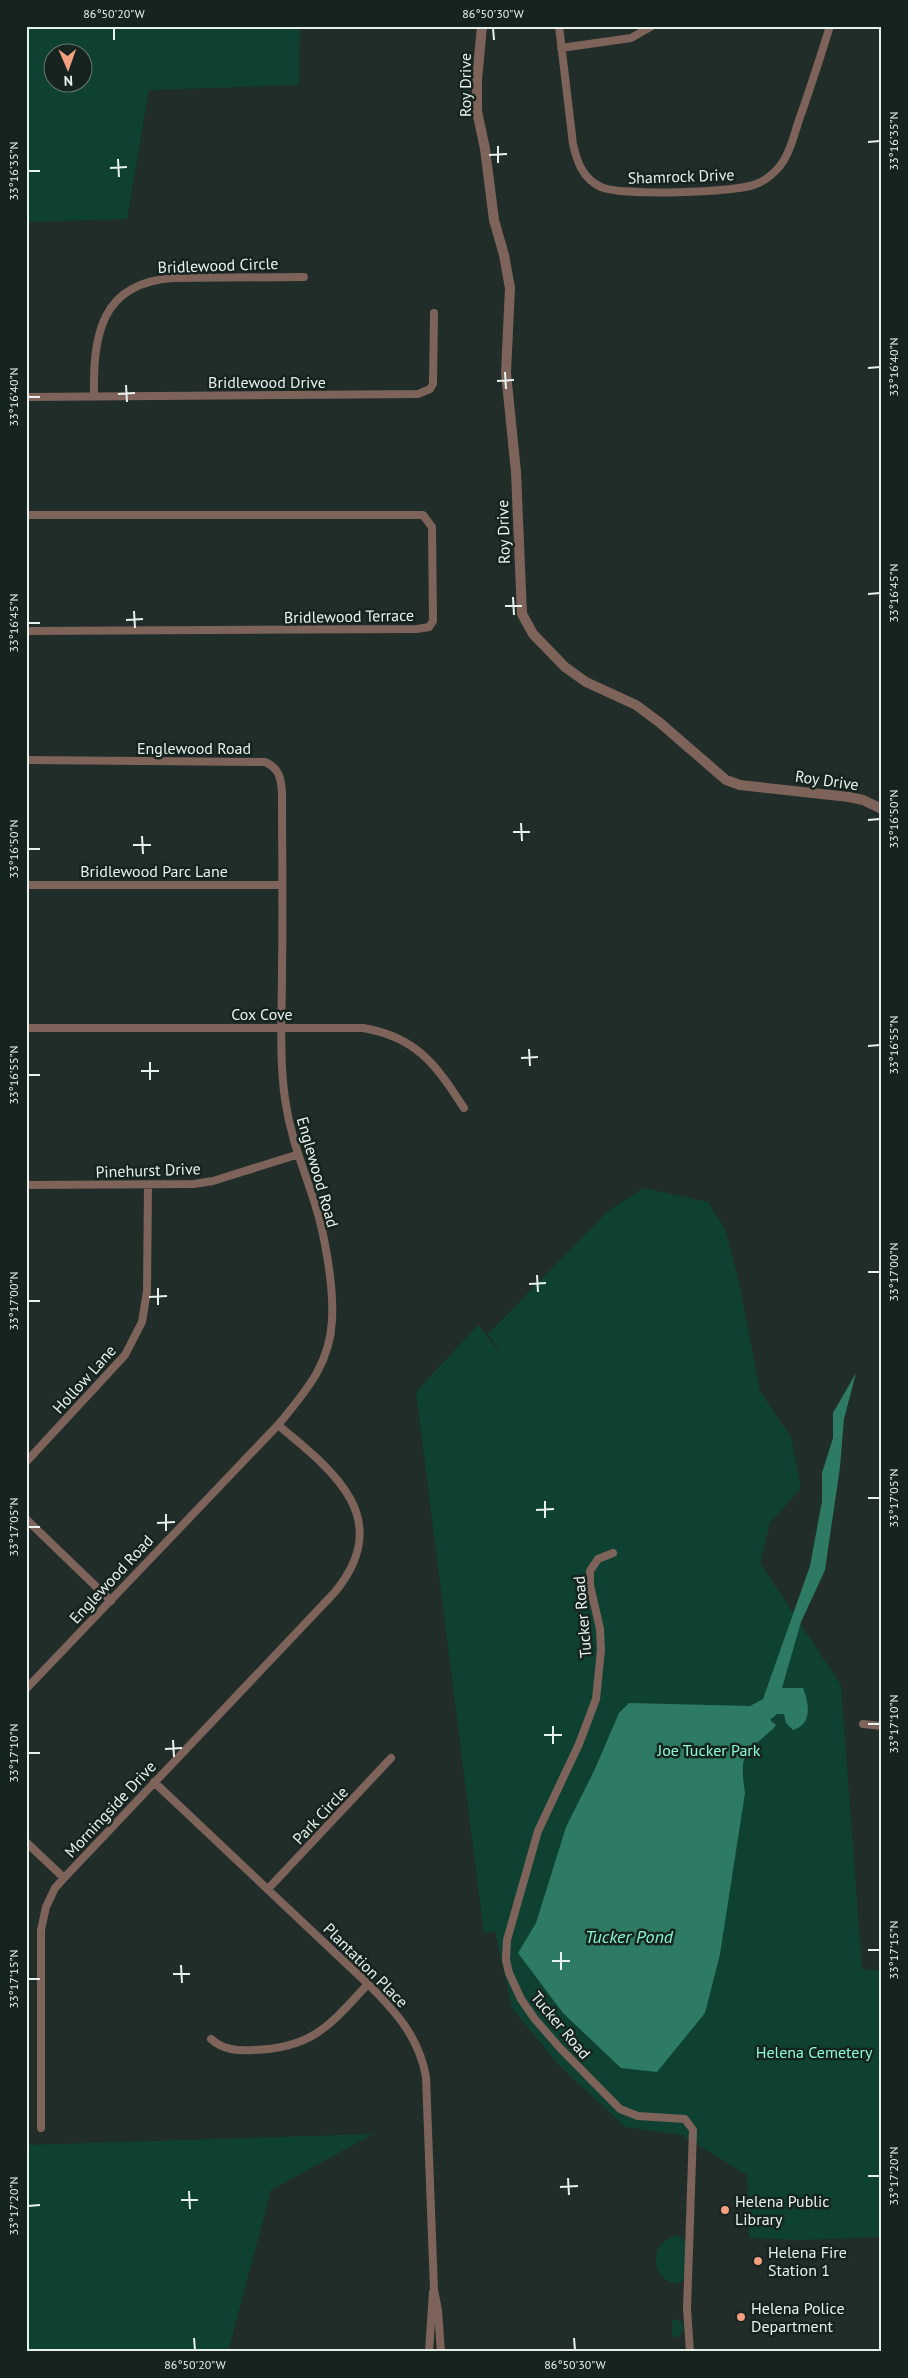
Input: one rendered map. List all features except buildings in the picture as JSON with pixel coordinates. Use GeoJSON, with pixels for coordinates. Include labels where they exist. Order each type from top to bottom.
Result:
{"type":"FeatureCollection","features":[{"type":"Feature","properties":{"kind":"street","name":"Roy Drive"},"geometry":{"type":"LineString","coordinates":[[482,26],[476,110],[485,150],[494,220],[504,255],[510,288],[506,373],[518,516],[520,606],[525,622],[549,652],[565,667],[586,682],[637,706],[659,722],[726,780],[740,785],[849,797],[871,802],[882,809]]}},
{"type":"Feature","properties":{"kind":"street","name":"Shamrock Drive"},"geometry":{"type":"LineString","coordinates":[[559,26],[576,157],[584,173],[595,184],[602,188],[620,192],[677,192],[743,188],[765,179],[781,164],[786,156],[830,26]]}},
{"type":"Feature","properties":{"kind":"street"},"geometry":{"type":"LineString","coordinates":[[561,48],[630,38],[652,26]]}},
{"type":"Feature","properties":{"kind":"street","name":"Bridlewood Circle"},"geometry":{"type":"LineString","coordinates":[[94,397],[94,361],[98,333],[105,315],[119,298],[139,285],[159,279],[304,277]]}},
{"type":"Feature","properties":{"kind":"street","name":"Bridlewood Drive"},"geometry":{"type":"LineString","coordinates":[[26,397],[418,394],[430,389],[434,384],[434,313]]}},
{"type":"Feature","properties":{"kind":"street","name":"Bridlewood Terrace"},"geometry":{"type":"LineString","coordinates":[[26,515],[416,514],[423,515],[431,523],[433,556],[433,620],[432,625],[424,628],[26,631]]}},
{"type":"Feature","properties":{"kind":"street","name":"Englewood Road"},"geometry":{"type":"LineString","coordinates":[[26,760],[252,762],[271,765],[277,770],[282,781],[282,1028],[284,1096],[296,1155],[314,1202],[322,1235],[332,1302],[330,1338],[314,1380],[278,1425],[232,1471],[26,1689]]}},
{"type":"Feature","properties":{"kind":"street","name":"Bridlewood Parc Lane"},"geometry":{"type":"LineString","coordinates":[[26,885],[282,885]]}},
{"type":"Feature","properties":{"kind":"street","name":"Cox Cove"},"geometry":{"type":"LineString","coordinates":[[26,1028],[363,1028],[395,1036],[410,1044],[431,1061],[464,1108]]}},
{"type":"Feature","properties":{"kind":"street","name":"Pinehurst Drive"},"geometry":{"type":"LineString","coordinates":[[26,1185],[194,1184],[213,1181],[296,1155]]}},
{"type":"Feature","properties":{"kind":"street","name":"Hollow Lane"},"geometry":{"type":"LineString","coordinates":[[26,1462],[125,1356],[142,1322],[147,1291],[148,1185]]}},
{"type":"Feature","properties":{"kind":"street","name":"Morningside Drive"},"geometry":{"type":"LineString","coordinates":[[41,2128],[41,1930],[46,1907],[56,1888],[335,1592],[347,1577],[355,1561],[359,1548],[359,1521],[346,1489],[278,1425]]}},
{"type":"Feature","properties":{"kind":"street"},"geometry":{"type":"LineString","coordinates":[[26,1519],[111,1601]]}},
{"type":"Feature","properties":{"kind":"street","name":"Tucker Road"},"geometry":{"type":"LineString","coordinates":[[613,1554],[598,1559],[593,1564],[589,1578],[600,1629],[601,1650],[596,1699],[582,1737],[533,1844],[507,1940],[506,1960],[509,1973],[521,1999],[534,2018],[560,2048],[620,2109],[638,2116],[685,2119],[694,2130],[687,2309],[690,2352]]}},
{"type":"Feature","properties":{"kind":"street"},"geometry":{"type":"LineString","coordinates":[[863,1724],[882,1726]]}},
{"type":"Feature","properties":{"kind":"street","name":"Park Circle"},"geometry":{"type":"LineString","coordinates":[[268,1889],[391,1758]]}},
{"type":"Feature","properties":{"kind":"street","name":"Plantation Place"},"geometry":{"type":"LineString","coordinates":[[154,1782],[397,2012],[419,2049],[423,2062],[428,2106],[434,2290],[429,2352]]}},
{"type":"Feature","properties":{"kind":"street"},"geometry":{"type":"LineString","coordinates":[[26,1842],[64,1878]]}},
{"type":"Feature","properties":{"kind":"street"},"geometry":{"type":"LineString","coordinates":[[211,2038],[220,2045],[233,2050],[272,2049],[292,2046],[324,2029],[368,1984]]}},
{"type":"Feature","properties":{"kind":"street","name":"Plantation Place"},"geometry":{"type":"LineString","coordinates":[[434,2290],[438,2310],[441,2352]]}},
{"type":"Feature","properties":{"kind":"green space"},"geometry":{"type":"Polygon","coordinates":[[[26,26],[300,26],[299,85],[149,90],[127,219],[26,222],[26,26]]]}},
{"type":"Feature","properties":{"kind":"green space","name":"Joe Tucker Park"},"geometry":{"type":"Polygon","coordinates":[[[644,1188],[708,1202],[725,1229],[738,1278],[760,1391],[791,1437],[801,1488],[770,1523],[760,1563],[841,1685],[862,1969],[882,1971],[882,2237],[801,2240],[749,2238],[747,2175],[682,2135],[625,2127],[559,2065],[512,2008],[495,1931],[484,1934],[416,1392],[478,1325],[510,1365],[488,1334],[608,1211],[644,1188]]]}},
{"type":"Feature","properties":{"kind":"green space"},"geometry":{"type":"Polygon","coordinates":[[[373,2134],[271,2190],[228,2352],[26,2352],[26,2145],[373,2134]]]}},
{"type":"Feature","properties":{"kind":"green space"},"geometry":{"type":"Polygon","coordinates":[[[674,2236],[682,2237],[686,2241],[684,2280],[676,2283],[662,2276],[656,2260],[657,2251],[663,2243],[674,2236]]]}},
{"type":"Feature","properties":{"kind":"green space"},"geometry":{"type":"Polygon","coordinates":[[[672,2319],[683,2322],[683,2332],[677,2337],[672,2337],[672,2319]]]}},
{"type":"Feature","properties":{"kind":"water","name":"Tucker Pond"},"geometry":{"type":"Polygon","coordinates":[[[856,1373],[844,1419],[840,1467],[825,1570],[801,1622],[782,1688],[803,1688],[808,1706],[807,1718],[804,1723],[793,1730],[786,1723],[784,1714],[777,1714],[770,1720],[776,1725],[773,1729],[746,1755],[743,1770],[745,1793],[720,1954],[705,2013],[657,2072],[621,2068],[563,2013],[518,1953],[536,1923],[566,1827],[594,1771],[619,1713],[629,1703],[750,1706],[763,1699],[810,1566],[822,1501],[822,1473],[833,1438],[833,1413],[856,1373]]]}},
{"type":"Feature","properties":{"kind":"place","name":"Helena Public Library"},"geometry":{"type":"Point","coordinates":[725,2210]}},
{"type":"Feature","properties":{"kind":"place","name":"Helena Fire Station 1"},"geometry":{"type":"Point","coordinates":[758,2261]}},
{"type":"Feature","properties":{"kind":"place","name":"Helena Police Department"},"geometry":{"type":"Point","coordinates":[741,2317]}},
{"type":"Feature","properties":{"kind":"park label","name":"Helena Cemetery"},"geometry":{"type":"Point","coordinates":[814,2052]}}]}
